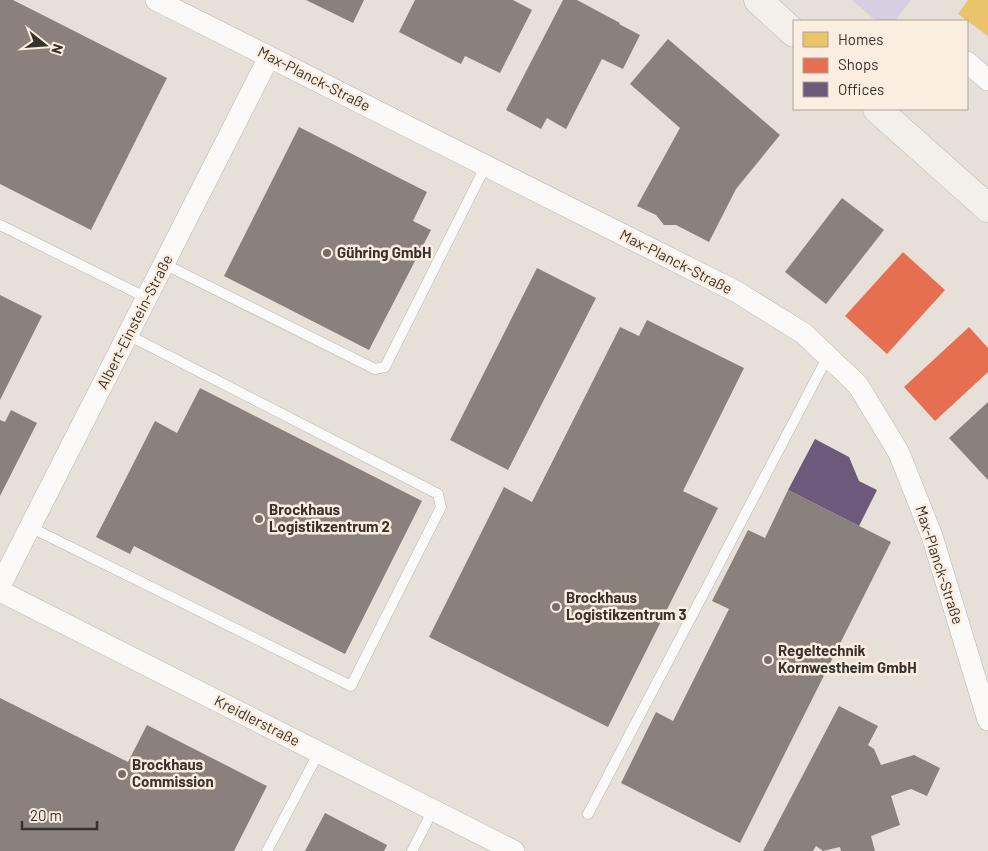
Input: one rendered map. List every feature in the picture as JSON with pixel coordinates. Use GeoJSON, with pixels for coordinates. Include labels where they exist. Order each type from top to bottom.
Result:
{"type":"FeatureCollection","features":[{"type":"Feature","properties":{"kind":"main road"},"geometry":{"type":"LineString","coordinates":[[758,0],[793,32]]}},
{"type":"Feature","properties":{"kind":"main road"},"geometry":{"type":"LineString","coordinates":[[878,110],[988,208]]}},
{"type":"Feature","properties":{"kind":"street","name":"Max-Planck-Straße"},"geometry":{"type":"LineString","coordinates":[[156,0],[737,292],[803,333],[858,385],[899,453],[932,536],[988,720]]}},
{"type":"Feature","properties":{"kind":"street","name":"Albert-Einstein-Straße"},"geometry":{"type":"LineString","coordinates":[[0,586],[269,57]]}},
{"type":"Feature","properties":{"kind":"street"},"geometry":{"type":"LineString","coordinates":[[968,63],[988,80]]}},
{"type":"Feature","properties":{"kind":"street","name":"Kreidlerstraße"},"geometry":{"type":"LineString","coordinates":[[0,591],[514,851]]}},
{"type":"Feature","properties":{"kind":"lane"},"geometry":{"type":"LineString","coordinates":[[164,264],[375,370],[385,366],[486,165]]}},
{"type":"Feature","properties":{"kind":"lane"},"geometry":{"type":"LineString","coordinates":[[0,226],[147,298]]}},
{"type":"Feature","properties":{"kind":"lane"},"geometry":{"type":"LineString","coordinates":[[30,527],[351,686],[441,507],[438,494],[128,335]]}},
{"type":"Feature","properties":{"kind":"lane"},"geometry":{"type":"LineString","coordinates":[[588,814],[828,356]]}},
{"type":"Feature","properties":{"kind":"lane"},"geometry":{"type":"LineString","coordinates":[[267,851],[319,752]]}},
{"type":"Feature","properties":{"kind":"lane"},"geometry":{"type":"LineString","coordinates":[[412,851],[433,810]]}},
{"type":"Feature","properties":{"kind":"shaded area"},"geometry":{"type":"Polygon","coordinates":[[[852,0],[911,0],[896,20],[875,20],[852,0]]]}},
{"type":"Feature","properties":{"kind":"building: Homes"},"geometry":{"type":"Polygon","coordinates":[[[968,0],[988,0],[988,36],[968,20],[958,14],[968,0]]]}},
{"type":"Feature","properties":{"kind":"building: Shops"},"geometry":{"type":"Polygon","coordinates":[[[903,252],[945,290],[887,354],[845,316],[903,252]]]}},
{"type":"Feature","properties":{"kind":"building: Shops"},"geometry":{"type":"Polygon","coordinates":[[[969,327],[988,348],[988,372],[935,421],[904,387],[969,327]]]}},
{"type":"Feature","properties":{"kind":"building: Offices"},"geometry":{"type":"Polygon","coordinates":[[[815,439],[849,457],[859,481],[877,490],[859,526],[788,490],[815,439]]]}},
{"type":"Feature","properties":{"kind":"building: Industry"},"geometry":{"type":"Polygon","coordinates":[[[0,0],[13,0],[167,78],[91,230],[0,184],[0,0]]]}},
{"type":"Feature","properties":{"kind":"building: Industry"},"geometry":{"type":"Polygon","coordinates":[[[306,0],[364,0],[353,23],[306,0]]]}},
{"type":"Feature","properties":{"kind":"building: Industry"},"geometry":{"type":"Polygon","coordinates":[[[415,0],[513,0],[532,10],[500,73],[465,56],[461,64],[399,32],[415,0]]]}},
{"type":"Feature","properties":{"kind":"building: Industry"},"geometry":{"type":"Polygon","coordinates":[[[563,0],[577,0],[640,35],[623,69],[602,59],[566,129],[547,118],[541,129],[506,110],[563,0]]]}},
{"type":"Feature","properties":{"kind":"building: Industry"},"geometry":{"type":"Polygon","coordinates":[[[668,39],[780,135],[736,189],[709,242],[676,225],[664,225],[656,215],[637,206],[680,128],[630,84],[668,39]]]}},
{"type":"Feature","properties":{"kind":"building: Industry","name":"Gühring GmbH"},"geometry":{"type":"Polygon","coordinates":[[[299,127],[427,192],[413,221],[431,230],[369,350],[224,276],[299,127]]]}},
{"type":"Feature","properties":{"kind":"building: Industry"},"geometry":{"type":"Polygon","coordinates":[[[842,198],[884,230],[826,304],[785,272],[842,198]]]}},
{"type":"Feature","properties":{"kind":"building: Industry"},"geometry":{"type":"Polygon","coordinates":[[[537,268],[596,298],[508,470],[450,440],[537,268]]]}},
{"type":"Feature","properties":{"kind":"building: Industry"},"geometry":{"type":"Polygon","coordinates":[[[0,295],[42,316],[0,400],[0,295]]]}},
{"type":"Feature","properties":{"kind":"building: Industry"},"geometry":{"type":"Polygon","coordinates":[[[647,320],[744,368],[683,491],[718,508],[608,727],[429,637],[504,487],[532,502],[620,327],[639,336],[647,320]]]}},
{"type":"Feature","properties":{"kind":"building: Industry","name":"Brockhaus Logistikzentrum 2"},"geometry":{"type":"Polygon","coordinates":[[[200,388],[422,501],[345,654],[134,546],[130,554],[96,537],[155,421],[177,433],[200,388]]]}},
{"type":"Feature","properties":{"kind":"building: Industry"},"geometry":{"type":"Polygon","coordinates":[[[988,402],[988,480],[949,438],[988,402]]]}},
{"type":"Feature","properties":{"kind":"building: Industry"},"geometry":{"type":"Polygon","coordinates":[[[11,410],[37,423],[0,496],[0,420],[5,422],[11,410]]]}},
{"type":"Feature","properties":{"kind":"building: Industry","name":"Regeltechnik Kornwestheim GmbH"},"geometry":{"type":"Polygon","coordinates":[[[788,490],[891,542],[740,843],[621,783],[656,712],[673,721],[729,609],[712,601],[748,530],[765,538],[788,490]]]}},
{"type":"Feature","properties":{"kind":"building: Industry","name":"Brockhaus Commission"},"geometry":{"type":"Polygon","coordinates":[[[0,698],[128,762],[147,725],[267,786],[234,851],[0,851],[0,698]]]}},
{"type":"Feature","properties":{"kind":"building: Industry"},"geometry":{"type":"Polygon","coordinates":[[[839,706],[878,726],[868,745],[874,749],[881,765],[914,755],[940,768],[927,796],[911,789],[891,796],[900,825],[871,836],[875,851],[841,851],[840,847],[823,851],[816,846],[813,851],[763,851],[839,706]]]}},
{"type":"Feature","properties":{"kind":"building: Industry"},"geometry":{"type":"Polygon","coordinates":[[[325,813],[387,845],[384,851],[305,851],[325,813]]]}},
{"type":"Feature","properties":{"kind":"place","name":"Gühring GmbH"},"geometry":{"type":"Point","coordinates":[327,253]}},
{"type":"Feature","properties":{"kind":"place","name":"Brockhaus Logistikzentrum 2"},"geometry":{"type":"Point","coordinates":[259,519]}},
{"type":"Feature","properties":{"kind":"place","name":"Brockhaus Logistikzentrum 3"},"geometry":{"type":"Point","coordinates":[556,607]}},
{"type":"Feature","properties":{"kind":"place","name":"Regeltechnik Kornwestheim GmbH"},"geometry":{"type":"Point","coordinates":[768,660]}},
{"type":"Feature","properties":{"kind":"place","name":"Brockhaus Commission"},"geometry":{"type":"Point","coordinates":[122,774]}}]}
